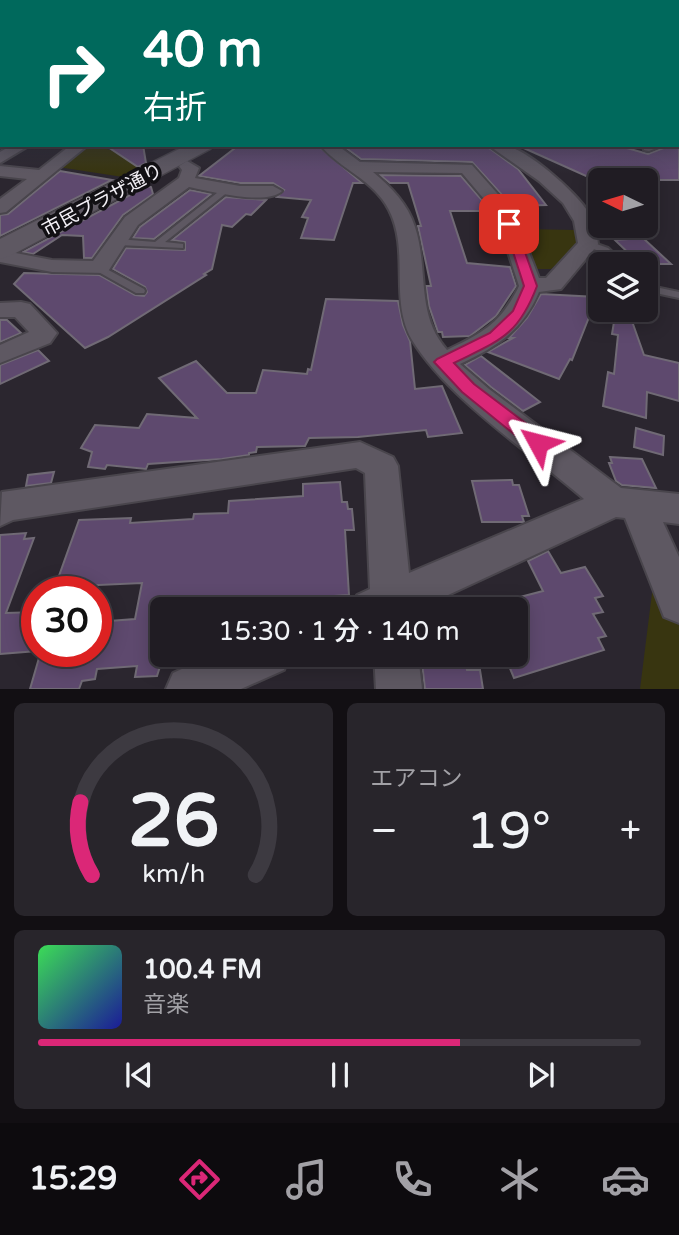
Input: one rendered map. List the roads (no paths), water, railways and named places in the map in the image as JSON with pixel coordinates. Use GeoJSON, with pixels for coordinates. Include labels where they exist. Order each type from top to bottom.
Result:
{"type":"FeatureCollection","features":[{"type":"Feature","properties":{"kind":"street"},"geometry":{"type":"LineString","coordinates":[[0,158],[19,147]]}},
{"type":"Feature","properties":{"kind":"street"},"geometry":{"type":"LineString","coordinates":[[0,208],[79,147]]}},
{"type":"Feature","properties":{"kind":"street"},"geometry":{"type":"LineString","coordinates":[[330,147],[390,198],[404,222],[409,238],[411,304],[423,336],[468,388],[625,504],[679,603]]}},
{"type":"Feature","properties":{"kind":"street"},"geometry":{"type":"LineString","coordinates":[[499,147],[523,160],[570,202],[583,219],[588,244],[553,284],[530,286]]}},
{"type":"Feature","properties":{"kind":"street"},"geometry":{"type":"LineString","coordinates":[[0,256],[43,264],[99,268],[118,242],[119,236],[143,213],[187,157],[225,191],[250,194],[273,191]]}},
{"type":"Feature","properties":{"kind":"street","name":"市民プラザ通り"},"geometry":{"type":"LineString","coordinates":[[0,250],[187,157]]}},
{"type":"Feature","properties":{"kind":"street"},"geometry":{"type":"LineString","coordinates":[[355,167],[466,168],[504,211],[530,286],[519,313],[496,336],[443,362]]}},
{"type":"Feature","properties":{"kind":"street"},"geometry":{"type":"LineString","coordinates":[[0,171],[41,174]]}},
{"type":"Feature","properties":{"kind":"street"},"geometry":{"type":"LineString","coordinates":[[0,310],[21,309],[44,333],[41,337],[0,355]]}},
{"type":"Feature","properties":{"kind":"street"},"geometry":{"type":"LineString","coordinates":[[0,511],[2,507],[360,455],[381,466],[385,597]]}},
{"type":"Feature","properties":{"kind":"street"},"geometry":{"type":"LineString","coordinates":[[406,597],[625,504],[679,509]]}},
{"type":"Feature","properties":{"kind":"street"},"geometry":{"type":"LineString","coordinates":[[189,689],[239,667]]}},
{"type":"Feature","properties":{"kind":"street"},"geometry":{"type":"LineString","coordinates":[[397,667],[399,689]]}},
{"type":"Feature","properties":{"kind":"lane"},"geometry":{"type":"LineString","coordinates":[[156,244],[225,191]]}},
{"type":"Feature","properties":{"kind":"lane"},"geometry":{"type":"LineString","coordinates":[[118,242],[180,246]]}},
{"type":"Feature","properties":{"kind":"lane"},"geometry":{"type":"LineString","coordinates":[[588,244],[606,252]]}},
{"type":"Feature","properties":{"kind":"lane"},"geometry":{"type":"LineString","coordinates":[[99,268],[140,291]]}},
{"type":"Feature","properties":{"kind":"lane"},"geometry":{"type":"LineString","coordinates":[[658,291],[679,295]]}}]}
